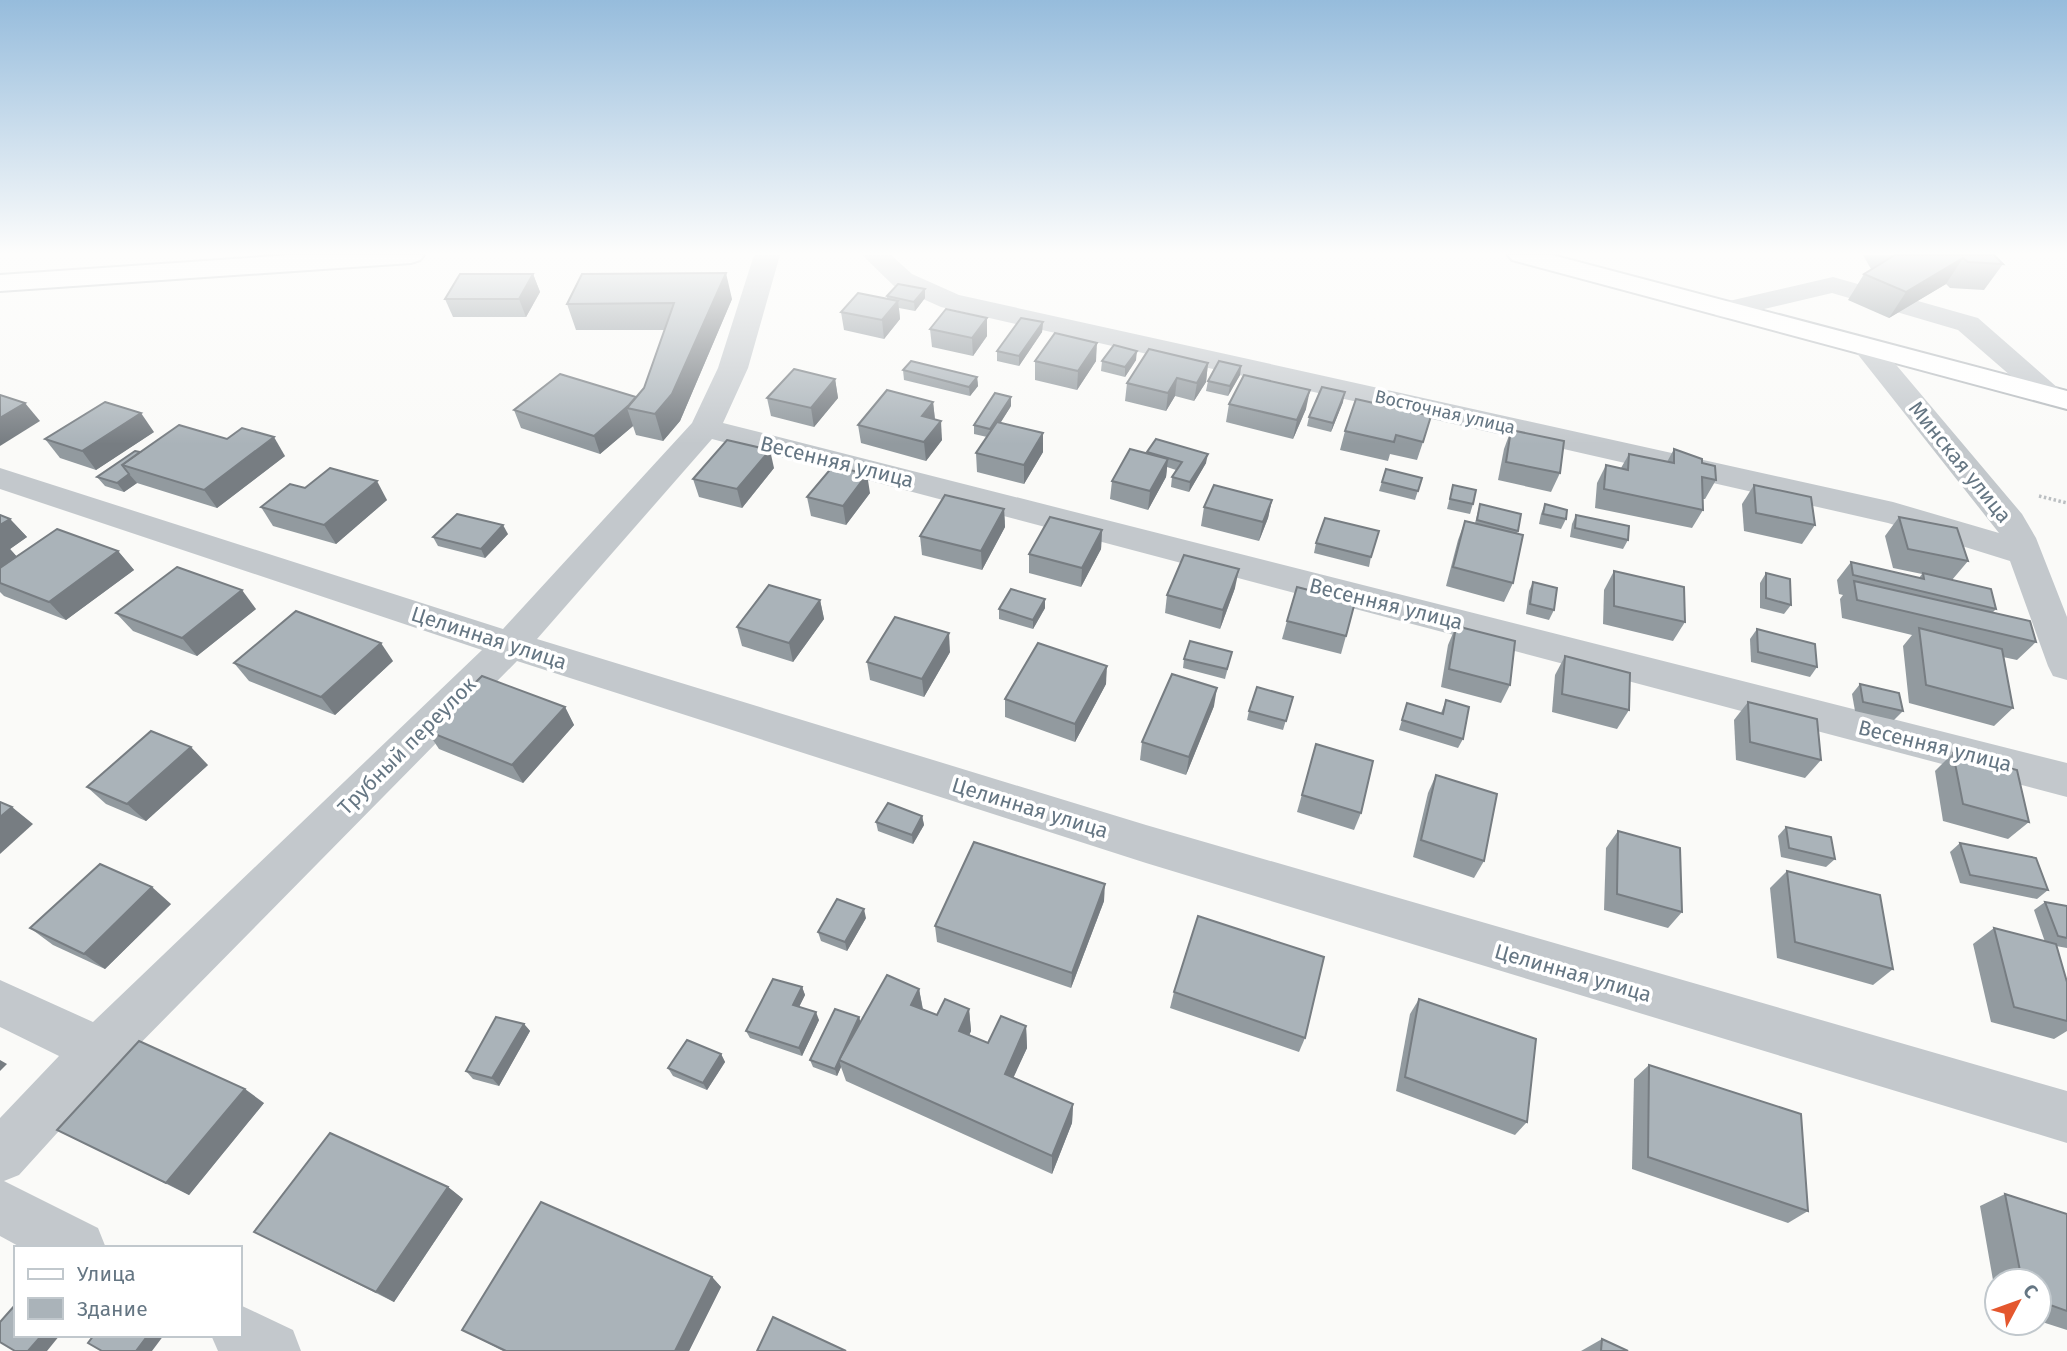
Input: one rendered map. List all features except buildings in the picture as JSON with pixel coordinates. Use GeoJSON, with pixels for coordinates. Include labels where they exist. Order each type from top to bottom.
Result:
{"type":"FeatureCollection","features":[{"type":"Feature","properties":{"kind":"main road"},"geometry":{"type":"LineString","coordinates":[[1756,318],[2059,398]]}},
{"type":"Feature","properties":{"kind":"street","name":"Трубный переулок"},"geometry":{"type":"LineString","coordinates":[[0,1156],[99,1050],[510,645],[705,428],[715,412],[747,318]]}},
{"type":"Feature","properties":{"kind":"street","name":"Восточная улица"},"geometry":{"type":"LineString","coordinates":[[1027,318],[1893,513],[2025,552]]}},
{"type":"Feature","properties":{"kind":"street"},"geometry":{"type":"LineString","coordinates":[[1947,318],[1968,324],[2059,398]]}},
{"type":"Feature","properties":{"kind":"street","name":"Минская улица"},"geometry":{"type":"LineString","coordinates":[[1866,347],[1997,505],[2025,552],[2067,666]]}},
{"type":"Feature","properties":{"kind":"street","name":"Весенняя улица"},"geometry":{"type":"LineString","coordinates":[[705,428],[2067,780]]}},
{"type":"Feature","properties":{"kind":"street","name":"Целинная улица"},"geometry":{"type":"LineString","coordinates":[[0,478],[510,645],[1393,919],[2067,1117]]}},
{"type":"Feature","properties":{"kind":"street"},"geometry":{"type":"LineString","coordinates":[[0,1003],[99,1050]]}},
{"type":"Feature","properties":{"kind":"street"},"geometry":{"type":"LineString","coordinates":[[0,1206],[74,1246]]}},
{"type":"Feature","properties":{"kind":"street"},"geometry":{"type":"LineString","coordinates":[[242,1335],[272,1351]]}}]}
